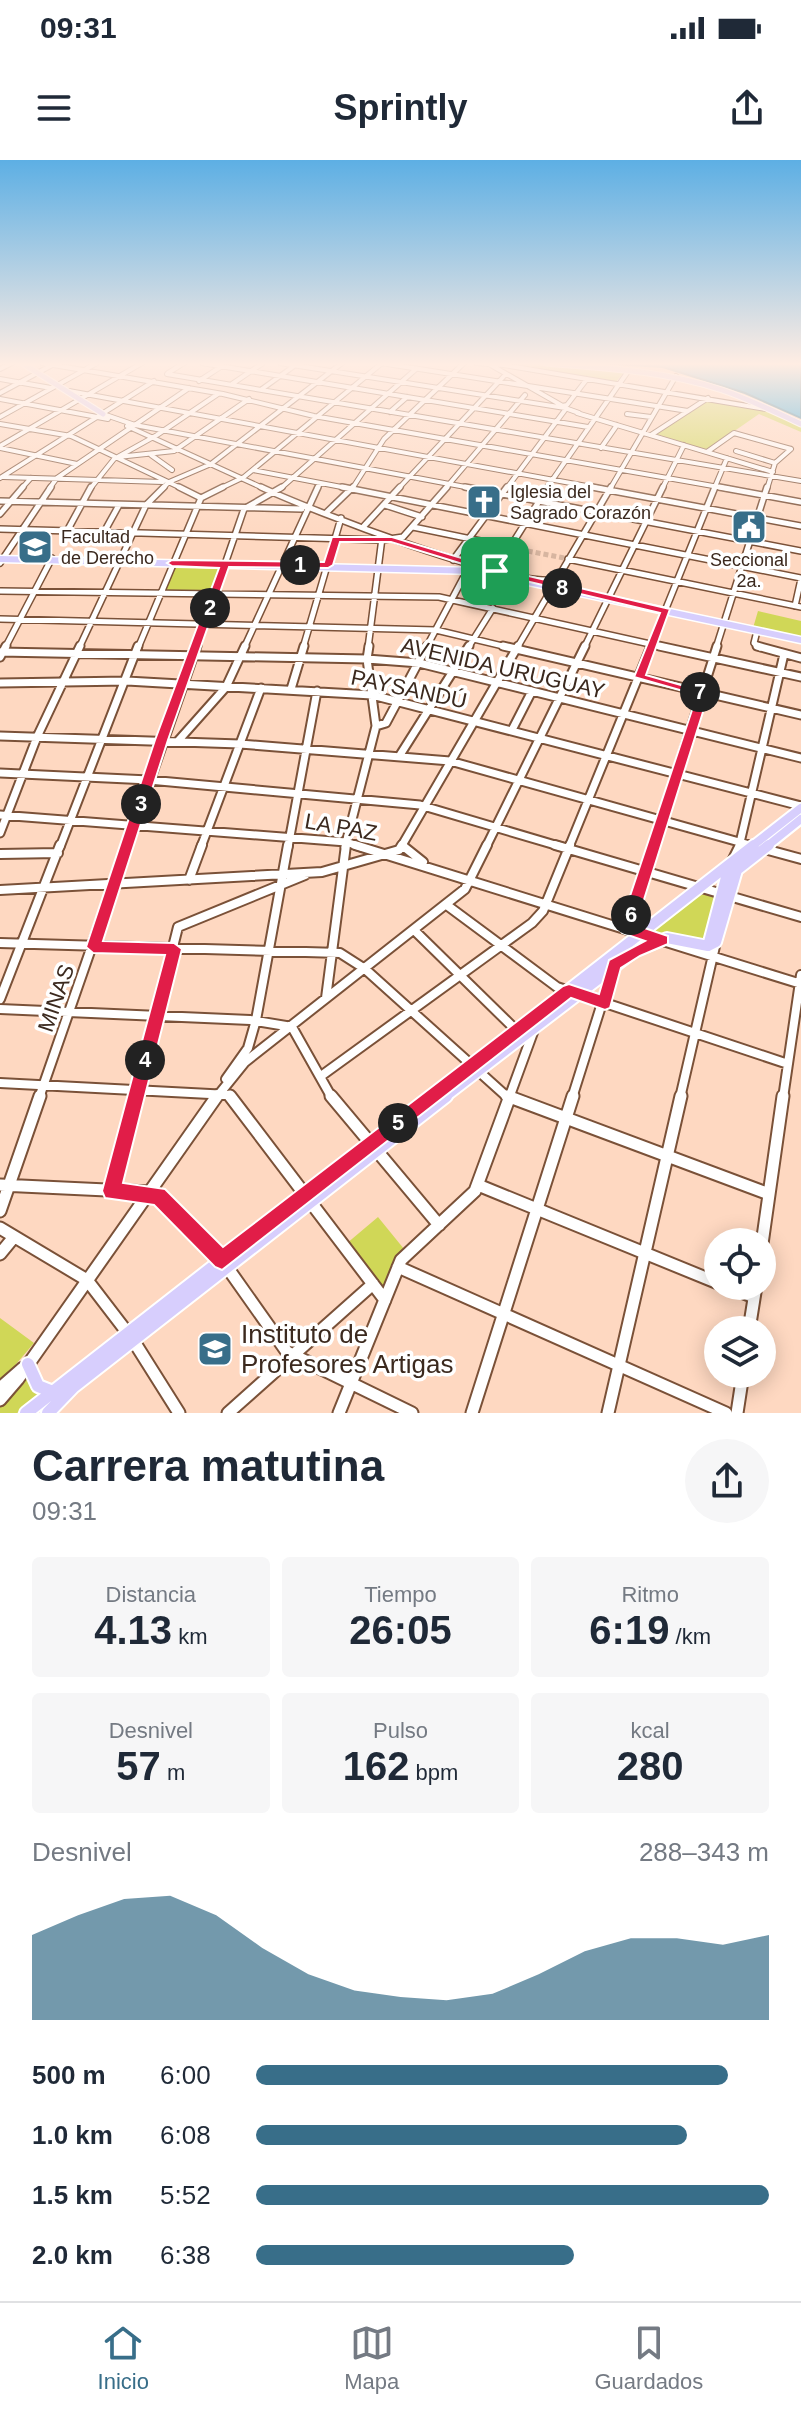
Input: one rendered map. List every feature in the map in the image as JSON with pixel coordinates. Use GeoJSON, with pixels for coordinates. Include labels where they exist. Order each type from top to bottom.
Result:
{"type":"FeatureCollection","features":[{"type":"Feature","properties":{"kind":"main road"},"geometry":{"type":"LineString","coordinates":[[1,559],[469,570],[532,580],[553,587]]}},
{"type":"Feature","properties":{"kind":"main road"},"geometry":{"type":"LineString","coordinates":[[469,570],[801,640]]}},
{"type":"Feature","properties":{"kind":"main road"},"geometry":{"type":"LineString","coordinates":[[26,1413],[131,1336],[475,1067],[522,1036],[640,933],[730,863],[746,844],[801,807]]}},
{"type":"Feature","properties":{"kind":"main road"},"geometry":{"type":"LineString","coordinates":[[724,894],[737,870],[801,819]]}},
{"type":"Feature","properties":{"kind":"main road"},"geometry":{"type":"LineString","coordinates":[[712,948],[730,863]]}},
{"type":"Feature","properties":{"kind":"main road","name":"LA PAZ"},"geometry":{"type":"LineString","coordinates":[[662,940],[677,938],[712,948]]}},
{"type":"Feature","properties":{"kind":"main road"},"geometry":{"type":"LineString","coordinates":[[522,1036],[572,992],[634,951],[662,940]]}},
{"type":"Feature","properties":{"kind":"main road"},"geometry":{"type":"LineString","coordinates":[[48,1413],[131,1336]]}},
{"type":"Feature","properties":{"kind":"main road"},"geometry":{"type":"LineString","coordinates":[[28,1364],[38,1386],[53,1392]]}},
{"type":"Feature","properties":{"kind":"street"},"geometry":{"type":"LineString","coordinates":[[0,447],[42,421]]}},
{"type":"Feature","properties":{"kind":"street"},"geometry":{"type":"LineString","coordinates":[[1,477],[91,421]]}},
{"type":"Feature","properties":{"kind":"street"},"geometry":{"type":"LineString","coordinates":[[118,421],[801,551]]}},
{"type":"Feature","properties":{"kind":"street"},"geometry":{"type":"LineString","coordinates":[[1,559],[56,479],[140,421]]}},
{"type":"Feature","properties":{"kind":"street"},"geometry":{"type":"LineString","coordinates":[[66,533],[95,481],[116,457],[177,421]]}},
{"type":"Feature","properties":{"kind":"street"},"geometry":{"type":"LineString","coordinates":[[116,457],[176,450],[217,421]]}},
{"type":"Feature","properties":{"kind":"street"},"geometry":{"type":"LineString","coordinates":[[232,421],[801,526]]}},
{"type":"Feature","properties":{"kind":"street"},"geometry":{"type":"LineString","coordinates":[[0,833],[37,737],[146,505],[169,482],[209,464],[266,421]]}},
{"type":"Feature","properties":{"kind":"street"},"geometry":{"type":"LineString","coordinates":[[0,999],[159,593],[201,498],[241,479],[311,421]]}},
{"type":"Feature","properties":{"kind":"street"},"geometry":{"type":"LineString","coordinates":[[327,421],[342,427]]}},
{"type":"Feature","properties":{"kind":"street"},"geometry":{"type":"LineString","coordinates":[[341,421],[801,502]]}},
{"type":"Feature","properties":{"kind":"street"},"geometry":{"type":"LineString","coordinates":[[246,507],[274,494],[358,421]]}},
{"type":"Feature","properties":{"kind":"street"},"geometry":{"type":"LineString","coordinates":[[323,512],[352,489],[377,448],[402,421]]}},
{"type":"Feature","properties":{"kind":"street"},"geometry":{"type":"LineString","coordinates":[[445,421],[772,474]]}},
{"type":"Feature","properties":{"kind":"street"},"geometry":{"type":"LineString","coordinates":[[364,526],[461,421]]}},
{"type":"Feature","properties":{"kind":"street"},"geometry":{"type":"LineString","coordinates":[[0,529],[132,535],[395,539],[413,527],[503,421]]}},
{"type":"Feature","properties":{"kind":"street"},"geometry":{"type":"LineString","coordinates":[[553,421],[588,427]]}},
{"type":"Feature","properties":{"kind":"street"},"geometry":{"type":"LineString","coordinates":[[495,571],[523,523],[592,421]]}},
{"type":"Feature","properties":{"kind":"street"},"geometry":{"type":"LineString","coordinates":[[606,421],[801,481]]}},
{"type":"Feature","properties":{"kind":"street"},"geometry":{"type":"LineString","coordinates":[[0,890],[311,872],[387,854],[403,846],[649,421]]}},
{"type":"Feature","properties":{"kind":"street"},"geometry":{"type":"LineString","coordinates":[[651,435],[672,421]]}},
{"type":"Feature","properties":{"kind":"street"},"geometry":{"type":"LineString","coordinates":[[453,559],[556,422]]}},
{"type":"Feature","properties":{"kind":"street"},"geometry":{"type":"LineString","coordinates":[[0,424],[68,435],[201,498]]}},
{"type":"Feature","properties":{"kind":"street"},"geometry":{"type":"LineString","coordinates":[[601,448],[617,425]]}},
{"type":"Feature","properties":{"kind":"street"},"geometry":{"type":"LineString","coordinates":[[133,426],[176,450],[274,494],[466,564],[469,570],[399,700],[386,723],[376,726]]}},
{"type":"Feature","properties":{"kind":"street"},"geometry":{"type":"LineString","coordinates":[[627,929],[775,463],[791,449],[734,433],[707,452]]}},
{"type":"Feature","properties":{"kind":"street"},"geometry":{"type":"LineString","coordinates":[[321,1076],[537,918],[569,849],[727,458],[754,438]]}},
{"type":"Feature","properties":{"kind":"street"},"geometry":{"type":"LineString","coordinates":[[219,1093],[249,1058],[461,895],[684,445]]}},
{"type":"Feature","properties":{"kind":"street"},"geometry":{"type":"LineString","coordinates":[[0,447],[77,464]]}},
{"type":"Feature","properties":{"kind":"street"},"geometry":{"type":"LineString","coordinates":[[736,451],[775,463]]}},
{"type":"Feature","properties":{"kind":"street"},"geometry":{"type":"LineString","coordinates":[[150,454],[172,470]]}},
{"type":"Feature","properties":{"kind":"street"},"geometry":{"type":"LineString","coordinates":[[253,470],[801,578],[798,606],[567,559]]}},
{"type":"Feature","properties":{"kind":"street"},"geometry":{"type":"LineString","coordinates":[[1,477],[169,482]]}},
{"type":"Feature","properties":{"kind":"street"},"geometry":{"type":"LineString","coordinates":[[0,514],[31,478]]}},
{"type":"Feature","properties":{"kind":"street"},"geometry":{"type":"LineString","coordinates":[[178,741],[227,685],[320,483]]}},
{"type":"Feature","properties":{"kind":"street"},"geometry":{"type":"LineString","coordinates":[[0,501],[308,508]]}},
{"type":"Feature","properties":{"kind":"street"},"geometry":{"type":"LineString","coordinates":[[103,534],[119,505]]}},
{"type":"Feature","properties":{"kind":"street"},"geometry":{"type":"LineString","coordinates":[[385,505],[422,517]]}},
{"type":"Feature","properties":{"kind":"street","name":"MINAS"},"geometry":{"type":"LineString","coordinates":[[0,1211],[5,1185],[45,1085],[162,740],[246,507]]}},
{"type":"Feature","properties":{"kind":"street"},"geometry":{"type":"LineString","coordinates":[[291,689],[341,518]]}},
{"type":"Feature","properties":{"kind":"street"},"geometry":{"type":"LineString","coordinates":[[413,527],[510,547]]}},
{"type":"Feature","properties":{"kind":"street"},"geometry":{"type":"LineString","coordinates":[[326,999],[346,842],[376,726],[367,659],[381,531]]}},
{"type":"Feature","properties":{"kind":"street"},"geometry":{"type":"LineString","coordinates":[[1,654],[52,559]]}},
{"type":"Feature","properties":{"kind":"street"},"geometry":{"type":"LineString","coordinates":[[453,559],[532,580],[546,582],[558,578]]}},
{"type":"Feature","properties":{"kind":"street"},"geometry":{"type":"LineString","coordinates":[[0,591],[454,599],[801,677]]}},
{"type":"Feature","properties":{"kind":"street"},"geometry":{"type":"LineString","coordinates":[[400,755],[493,608]]}},
{"type":"Feature","properties":{"kind":"street"},"geometry":{"type":"LineString","coordinates":[[0,619],[436,630],[801,715]]}},
{"type":"Feature","properties":{"kind":"street"},"geometry":{"type":"LineString","coordinates":[[757,631],[756,646],[801,658]]}},
{"type":"Feature","properties":{"kind":"street","name":"AVENIDA URUGUAY"},"geometry":{"type":"LineString","coordinates":[[1,654],[367,659],[419,663],[801,758]]}},
{"type":"Feature","properties":{"kind":"street"},"geometry":{"type":"LineString","coordinates":[[746,844],[753,794],[784,654]]}},
{"type":"Feature","properties":{"kind":"street","name":"PAYSANDÚ"},"geometry":{"type":"LineString","coordinates":[[0,683],[64,679],[127,681],[372,695],[801,807]]}},
{"type":"Feature","properties":{"kind":"street"},"geometry":{"type":"LineString","coordinates":[[189,880],[261,688]]}},
{"type":"Feature","properties":{"kind":"street"},"geometry":{"type":"LineString","coordinates":[[0,1400],[248,1048],[270,952],[317,691]]}},
{"type":"Feature","properties":{"kind":"street"},"geometry":{"type":"LineString","coordinates":[[512,730],[532,691]]}},
{"type":"Feature","properties":{"kind":"street"},"geometry":{"type":"LineString","coordinates":[[0,736],[240,744],[450,761],[801,859]]}},
{"type":"Feature","properties":{"kind":"street"},"geometry":{"type":"LineString","coordinates":[[0,773],[149,780],[426,807],[801,917]]}},
{"type":"Feature","properties":{"kind":"street","name":"LA PAZ"},"geometry":{"type":"LineString","coordinates":[[4,816],[346,842],[662,940]]}},
{"type":"Feature","properties":{"kind":"street"},"geometry":{"type":"LineString","coordinates":[[403,846],[430,868]]}},
{"type":"Feature","properties":{"kind":"street"},"geometry":{"type":"LineString","coordinates":[[0,854],[58,853]]}},
{"type":"Feature","properties":{"kind":"street"},"geometry":{"type":"LineString","coordinates":[[111,1191],[178,927],[311,872]]}},
{"type":"Feature","properties":{"kind":"street"},"geometry":{"type":"LineString","coordinates":[[448,906],[554,985],[788,1064]]}},
{"type":"Feature","properties":{"kind":"street"},"geometry":{"type":"LineString","coordinates":[[339,1413],[400,1264],[470,1197],[478,1185],[510,1097],[522,1036],[415,931]]}},
{"type":"Feature","properties":{"kind":"street"},"geometry":{"type":"LineString","coordinates":[[0,943],[340,953],[365,969],[510,1097],[769,1194]]}},
{"type":"Feature","properties":{"kind":"street"},"geometry":{"type":"LineString","coordinates":[[608,1413],[696,1033],[712,948]]}},
{"type":"Feature","properties":{"kind":"street","name":"LA PAZ"},"geometry":{"type":"LineString","coordinates":[[712,948],[801,981]]}},
{"type":"Feature","properties":{"kind":"street"},"geometry":{"type":"LineString","coordinates":[[472,1413],[605,1003],[614,964]]}},
{"type":"Feature","properties":{"kind":"street"},"geometry":{"type":"LineString","coordinates":[[764,1228],[801,981]]}},
{"type":"Feature","properties":{"kind":"street"},"geometry":{"type":"LineString","coordinates":[[0,1009],[256,1020],[290,1026],[297,1031],[333,1099],[439,1225]]}},
{"type":"Feature","properties":{"kind":"street"},"geometry":{"type":"LineString","coordinates":[[0,1083],[219,1093],[232,1098],[385,1300]]}},
{"type":"Feature","properties":{"kind":"street"},"geometry":{"type":"LineString","coordinates":[[5,1185],[149,1192],[159,1196],[224,1263],[291,1356],[412,1413]]}},
{"type":"Feature","properties":{"kind":"street"},"geometry":{"type":"LineString","coordinates":[[478,1185],[704,1277]]}},
{"type":"Feature","properties":{"kind":"street"},"geometry":{"type":"LineString","coordinates":[[0,1228],[87,1280],[131,1336],[179,1413]]}},
{"type":"Feature","properties":{"kind":"street"},"geometry":{"type":"LineString","coordinates":[[0,1254],[14,1237]]}},
{"type":"Feature","properties":{"kind":"street"},"geometry":{"type":"LineString","coordinates":[[400,1264],[504,1315],[726,1413]]}},
{"type":"Feature","properties":{"kind":"street"},"geometry":{"type":"LineString","coordinates":[[228,1413],[373,1284]]}},
{"type":"Feature","properties":{"kind":"street"},"geometry":{"type":"LineString","coordinates":[[0,1388],[28,1364]]}},
{"type":"Feature","properties":{"kind":"street"},"geometry":{"type":"LineString","coordinates":[[737,1413],[741,1388]]}},
{"type":"Feature","properties":{"kind":"green space"},"geometry":{"type":"Polygon","coordinates":[[[675,421],[748,421],[707,450],[656,434],[675,421]]]}},
{"type":"Feature","properties":{"kind":"green space"},"geometry":{"type":"Polygon","coordinates":[[[776,421],[791,421],[801,426],[801,432],[776,421]]]}},
{"type":"Feature","properties":{"kind":"green space"},"geometry":{"type":"Polygon","coordinates":[[[174,565],[222,566],[213,593],[163,591],[174,565]]]}},
{"type":"Feature","properties":{"kind":"green space"},"geometry":{"type":"Polygon","coordinates":[[[758,611],[801,621],[801,638],[753,628],[758,611]]]}},
{"type":"Feature","properties":{"kind":"green space"},"geometry":{"type":"Polygon","coordinates":[[[708,894],[717,898],[706,940],[650,932],[698,895],[708,894]]]}},
{"type":"Feature","properties":{"kind":"green space"},"geometry":{"type":"Polygon","coordinates":[[[378,1217],[404,1249],[384,1291],[346,1244],[378,1217]]]}},
{"type":"Feature","properties":{"kind":"green space"},"geometry":{"type":"Polygon","coordinates":[[[0,1318],[34,1343],[0,1383],[0,1318]]]}},
{"type":"Feature","properties":{"kind":"green space"},"geometry":{"type":"Polygon","coordinates":[[[27,1375],[43,1393],[17,1413],[0,1413],[0,1406],[27,1375]]]}},
{"type":"Feature","properties":{"kind":"tunnel"},"geometry":{"type":"LineString","coordinates":[[512,548],[564,558]]}},
{"type":"Feature","properties":{"kind":"place","name":"Iglesia del Sagrado Corazón"},"geometry":{"type":"Point","coordinates":[484,502]}},
{"type":"Feature","properties":{"kind":"place","name":"Seccional 2a."},"geometry":{"type":"Point","coordinates":[749,527]}},
{"type":"Feature","properties":{"kind":"place","name":"Facultad de Derecho"},"geometry":{"type":"Point","coordinates":[35,547]}},
{"type":"Feature","properties":{"kind":"place","name":"Instituto de Profesores Artigas"},"geometry":{"type":"Point","coordinates":[215,1349]}},
{"type":"Feature","properties":{"kind":"route"},"geometry":{"type":"LineString","coordinates":[[336,539],[392,540],[495,571],[666,611],[639,677],[703,693],[627,929],[662,940],[634,951],[614,964],[605,1003],[569,990],[222,1260],[159,1196],[149,1192],[111,1191],[174,949],[93,947],[225,565],[172,563],[328,565],[336,539]]}}]}
